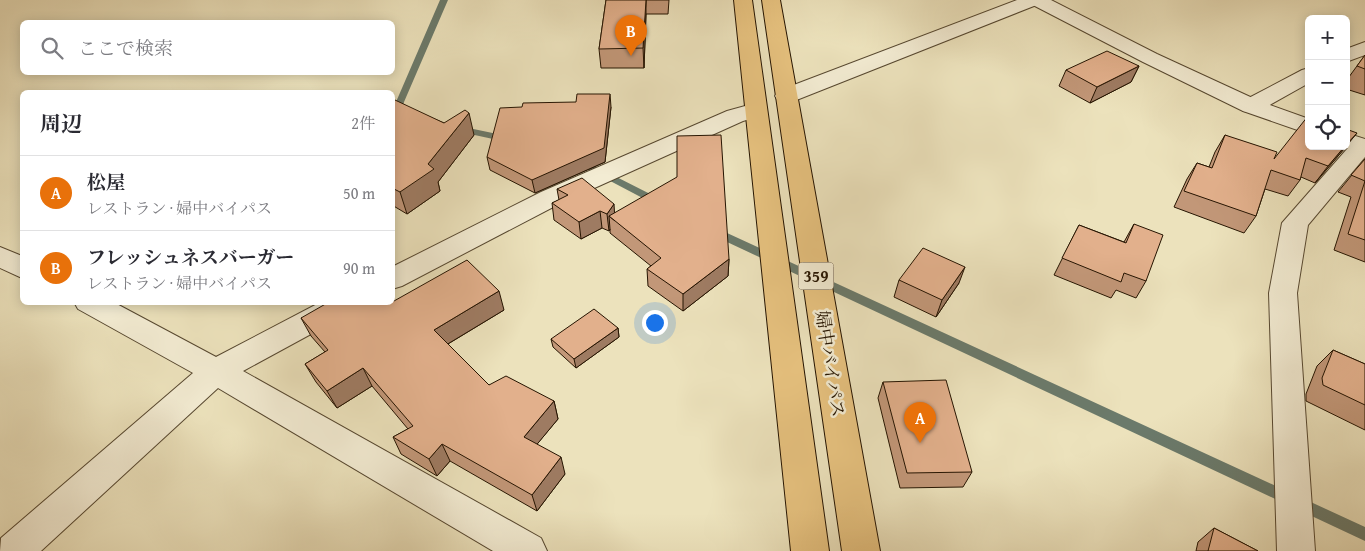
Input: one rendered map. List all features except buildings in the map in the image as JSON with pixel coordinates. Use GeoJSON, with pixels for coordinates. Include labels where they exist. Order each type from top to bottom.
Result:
{"type":"FeatureCollection","features":[{"type":"Feature","properties":{"kind":"highway","name":"359"},"geometry":{"type":"LineString","coordinates":[[743,0],[810,551]]}},
{"type":"Feature","properties":{"kind":"highway","name":"婦中バイパス"},"geometry":{"type":"LineString","coordinates":[[771,0],[861,551]]}},
{"type":"Feature","properties":{"kind":"street"},"geometry":{"type":"LineString","coordinates":[[786,96],[1033,0]]}},
{"type":"Feature","properties":{"kind":"street"},"geometry":{"type":"LineString","coordinates":[[1038,0],[1150,58],[1251,106],[1305,126]]}},
{"type":"Feature","properties":{"kind":"street"},"geometry":{"type":"LineString","coordinates":[[1350,54],[1365,48]]}},
{"type":"Feature","properties":{"kind":"street"},"geometry":{"type":"LineString","coordinates":[[1251,106],[1305,76]]}},
{"type":"Feature","properties":{"kind":"street"},"geometry":{"type":"LineString","coordinates":[[395,277],[550,198],[735,116],[756,110]]}},
{"type":"Feature","properties":{"kind":"street"},"geometry":{"type":"LineString","coordinates":[[1296,551],[1283,292],[1295,223],[1358,145]]}},
{"type":"Feature","properties":{"kind":"street"},"geometry":{"type":"LineString","coordinates":[[0,256],[20,267]]}},
{"type":"Feature","properties":{"kind":"street"},"geometry":{"type":"LineString","coordinates":[[94,305],[216,370],[528,551]]}},
{"type":"Feature","properties":{"kind":"street"},"geometry":{"type":"LineString","coordinates":[[14,551],[216,370],[341,305]]}},
{"type":"Feature","properties":{"kind":"waterway"},"geometry":{"type":"LineString","coordinates":[[397,115],[400,102],[444,0]]}},
{"type":"Feature","properties":{"kind":"waterway"},"geometry":{"type":"LineString","coordinates":[[459,129],[507,139]]}},
{"type":"Feature","properties":{"kind":"waterway"},"geometry":{"type":"LineString","coordinates":[[579,161],[658,202]]}},
{"type":"Feature","properties":{"kind":"waterway"},"geometry":{"type":"LineString","coordinates":[[714,231],[1365,534]]}},
{"type":"Feature","properties":{"kind":"place","name":"フレッシュネスバーガー"},"geometry":{"type":"Point","coordinates":[631,56]}},
{"type":"Feature","properties":{"kind":"place","name":"松屋"},"geometry":{"type":"Point","coordinates":[920,443]}}]}
